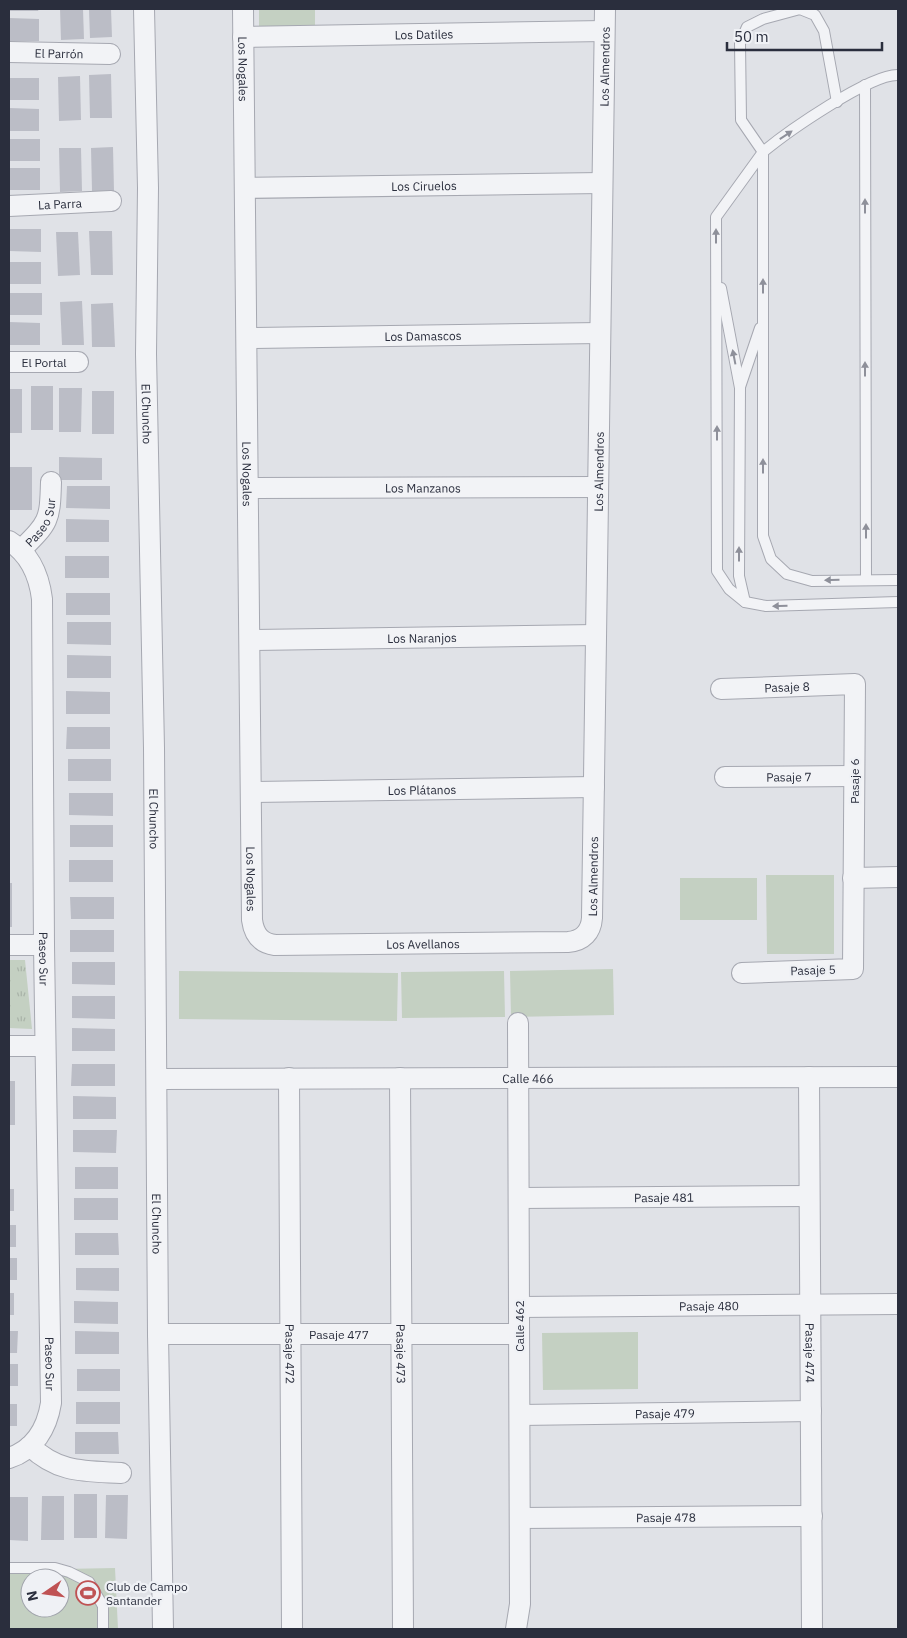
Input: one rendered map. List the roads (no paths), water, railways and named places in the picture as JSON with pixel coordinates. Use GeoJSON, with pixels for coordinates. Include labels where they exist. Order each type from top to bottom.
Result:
{"type":"FeatureCollection","features":[{"type":"Feature","properties":{"kind":"street","name":"El Chuncho"},"geometry":{"type":"LineString","coordinates":[[144,9],[148,188],[146,354],[154,738],[158,1334],[163,1629]]}},
{"type":"Feature","properties":{"kind":"street","name":"Los Nogales"},"geometry":{"type":"LineString","coordinates":[[243,9],[252,920],[258,938]]}},
{"type":"Feature","properties":{"kind":"street","name":"Los Almendros"},"geometry":{"type":"LineString","coordinates":[[586,934],[590,930],[592,918],[605,9]]}},
{"type":"Feature","properties":{"kind":"street","name":"Los Datiles"},"geometry":{"type":"LineString","coordinates":[[243,36],[604,32]]}},
{"type":"Feature","properties":{"kind":"street","name":"El Parrón"},"geometry":{"type":"LineString","coordinates":[[9,52],[110,54]]}},
{"type":"Feature","properties":{"kind":"street","name":"Los Ciruelos"},"geometry":{"type":"LineString","coordinates":[[245,188],[602,183]]}},
{"type":"Feature","properties":{"kind":"street","name":"La Parra"},"geometry":{"type":"LineString","coordinates":[[9,206],[111,201]]}},
{"type":"Feature","properties":{"kind":"street","name":"Los Damascos"},"geometry":{"type":"LineString","coordinates":[[247,338],[600,333]]}},
{"type":"Feature","properties":{"kind":"street","name":"El Portal"},"geometry":{"type":"LineString","coordinates":[[9,362],[78,362]]}},
{"type":"Feature","properties":{"kind":"street","name":"Paseo Sur"},"geometry":{"type":"LineString","coordinates":[[30,1446],[45,1427],[51,1403],[45,1046],[42,598],[36,572],[15,546],[40,531],[48,518],[51,482]]}},
{"type":"Feature","properties":{"kind":"street","name":"Los Manzanos"},"geometry":{"type":"LineString","coordinates":[[248,488],[598,487]]}},
{"type":"Feature","properties":{"kind":"street","name":"Los Naranjos"},"geometry":{"type":"LineString","coordinates":[[250,640],[596,635]]}},
{"type":"Feature","properties":{"kind":"street","name":"Pasaje 8"},"geometry":{"type":"LineString","coordinates":[[721,689],[854,684]]}},
{"type":"Feature","properties":{"kind":"street","name":"Pasaje 6"},"geometry":{"type":"LineString","coordinates":[[853,878],[854,684]]}},
{"type":"Feature","properties":{"kind":"street","name":"Pasaje 7"},"geometry":{"type":"LineString","coordinates":[[724,777],[854,776]]}},
{"type":"Feature","properties":{"kind":"street","name":"Los Plátanos"},"geometry":{"type":"LineString","coordinates":[[251,792],[594,787]]}},
{"type":"Feature","properties":{"kind":"street"},"geometry":{"type":"LineString","coordinates":[[853,878],[898,877]]}},
{"type":"Feature","properties":{"kind":"street","name":"Pasaje 5"},"geometry":{"type":"LineString","coordinates":[[742,973],[852,969],[853,878]]}},
{"type":"Feature","properties":{"kind":"street","name":"Los Avellanos"},"geometry":{"type":"LineString","coordinates":[[258,938],[263,942],[275,945],[568,942],[581,939],[586,934]]}},
{"type":"Feature","properties":{"kind":"street"},"geometry":{"type":"LineString","coordinates":[[9,946],[44,945]]}},
{"type":"Feature","properties":{"kind":"street","name":"Calle 462"},"geometry":{"type":"LineString","coordinates":[[516,1629],[520,1604],[518,1023]]}},
{"type":"Feature","properties":{"kind":"street"},"geometry":{"type":"LineString","coordinates":[[9,1046],[45,1046]]}},
{"type":"Feature","properties":{"kind":"street","name":"Pasaje 474"},"geometry":{"type":"LineString","coordinates":[[808,1077],[812,1629]]}},
{"type":"Feature","properties":{"kind":"street","name":"Calle 466"},"geometry":{"type":"LineString","coordinates":[[157,1079],[898,1077]]}},
{"type":"Feature","properties":{"kind":"street","name":"Pasaje 472"},"geometry":{"type":"LineString","coordinates":[[289,1078],[292,1629]]}},
{"type":"Feature","properties":{"kind":"street","name":"Pasaje 473"},"geometry":{"type":"LineString","coordinates":[[400,1078],[403,1629]]}},
{"type":"Feature","properties":{"kind":"street","name":"Pasaje 481"},"geometry":{"type":"LineString","coordinates":[[519,1198],[809,1196]]}},
{"type":"Feature","properties":{"kind":"street","name":"Pasaje 480"},"geometry":{"type":"LineString","coordinates":[[519,1307],[898,1304]]}},
{"type":"Feature","properties":{"kind":"street","name":"Pasaje 477"},"geometry":{"type":"LineString","coordinates":[[158,1334],[519,1334]]}},
{"type":"Feature","properties":{"kind":"street","name":"Pasaje 479"},"geometry":{"type":"LineString","coordinates":[[520,1415],[811,1411]]}},
{"type":"Feature","properties":{"kind":"street"},"geometry":{"type":"LineString","coordinates":[[9,1458],[21,1453],[30,1446],[40,1456],[64,1468],[77,1471],[121,1473]]}},
{"type":"Feature","properties":{"kind":"street","name":"Pasaje 478"},"geometry":{"type":"LineString","coordinates":[[520,1518],[812,1516]]}},
{"type":"Feature","properties":{"kind":"lane"},"geometry":{"type":"LineString","coordinates":[[837,102],[824,31],[815,15],[800,9],[763,19],[747,27],[740,44],[741,120],[763,152],[763,536],[771,559],[787,574],[812,581],[898,580]]}},
{"type":"Feature","properties":{"kind":"lane"},"geometry":{"type":"LineString","coordinates":[[898,74],[891,74],[865,85],[780,138],[763,152],[716,217],[717,572],[729,589],[745,602],[766,606],[898,602]]}},
{"type":"Feature","properties":{"kind":"lane"},"geometry":{"type":"LineString","coordinates":[[865,85],[866,580]]}},
{"type":"Feature","properties":{"kind":"lane"},"geometry":{"type":"LineString","coordinates":[[716,264],[740,388],[739,576],[745,602]]}},
{"type":"Feature","properties":{"kind":"lane"},"geometry":{"type":"LineString","coordinates":[[740,388],[763,318]]}},
{"type":"Feature","properties":{"kind":"lane"},"geometry":{"type":"LineString","coordinates":[[9,1568],[55,1568],[69,1572],[89,1582],[103,1606],[103,1629]]}},
{"type":"Feature","properties":{"kind":"place","name":"Club de Campo Santander"},"geometry":{"type":"Point","coordinates":[88,1593]}}]}
